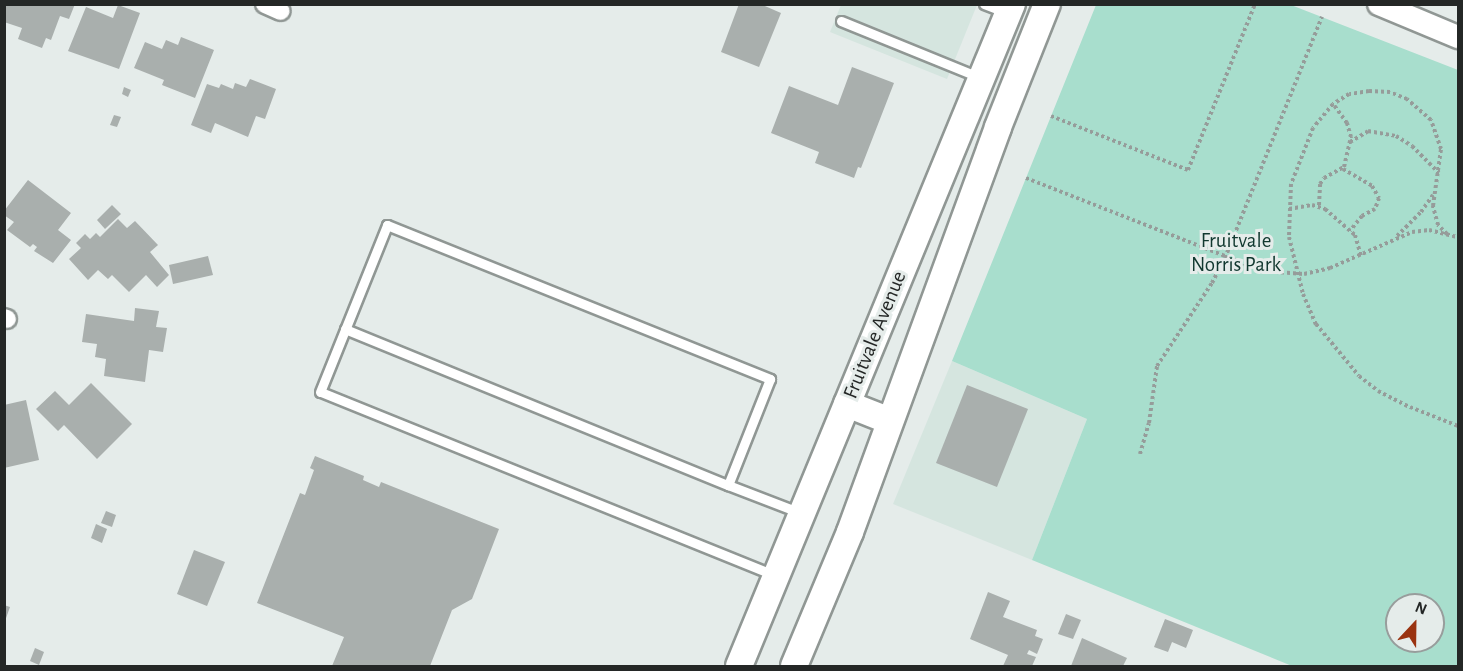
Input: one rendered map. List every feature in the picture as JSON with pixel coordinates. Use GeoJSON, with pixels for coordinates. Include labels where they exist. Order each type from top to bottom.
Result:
{"type":"FeatureCollection","features":[{"type":"Feature","properties":{"kind":"main road","name":"Fruitvale Avenue"},"geometry":{"type":"LineString","coordinates":[[794,666],[850,532],[998,127],[1047,4]]}},
{"type":"Feature","properties":{"kind":"main road","name":"Fruitvale Avenue"},"geometry":{"type":"LineString","coordinates":[[739,666],[982,78],[1001,8]]}},
{"type":"Feature","properties":{"kind":"main road"},"geometry":{"type":"LineString","coordinates":[[847,404],[890,421]]}},
{"type":"Feature","properties":{"kind":"street"},"geometry":{"type":"LineString","coordinates":[[1379,4],[1458,37]]}},
{"type":"Feature","properties":{"kind":"lane"},"geometry":{"type":"LineString","coordinates":[[841,21],[982,78]]}},
{"type":"Feature","properties":{"kind":"lane"},"geometry":{"type":"LineString","coordinates":[[728,485],[770,379],[387,225],[320,392],[777,576]]}},
{"type":"Feature","properties":{"kind":"lane"},"geometry":{"type":"LineString","coordinates":[[345,329],[803,514]]}},
{"type":"Feature","properties":{"kind":"path"},"geometry":{"type":"LineString","coordinates":[[1051,116],[1188,170],[1255,4]]}},
{"type":"Feature","properties":{"kind":"path"},"geometry":{"type":"LineString","coordinates":[[1140,454],[1147,433],[1158,366],[1212,283],[1225,258],[1322,17]]}},
{"type":"Feature","properties":{"kind":"path"},"geometry":{"type":"LineString","coordinates":[[1446,234],[1434,216],[1434,194],[1441,149],[1431,120],[1407,99],[1390,92],[1369,91],[1349,94],[1333,104],[1320,118],[1304,146],[1291,184],[1289,237],[1296,273],[1316,324],[1359,376],[1378,391],[1399,402],[1458,426]]}},
{"type":"Feature","properties":{"kind":"path"},"geometry":{"type":"LineString","coordinates":[[1333,104],[1347,123],[1350,142],[1343,169]]}},
{"type":"Feature","properties":{"kind":"path"},"geometry":{"type":"LineString","coordinates":[[1350,142],[1368,131],[1396,136],[1412,146],[1439,173]]}},
{"type":"Feature","properties":{"kind":"path"},"geometry":{"type":"LineString","coordinates":[[1319,205],[1320,184],[1324,178],[1343,169]]}},
{"type":"Feature","properties":{"kind":"path"},"geometry":{"type":"LineString","coordinates":[[1343,169],[1372,186],[1378,198],[1375,209],[1362,216],[1350,231]]}},
{"type":"Feature","properties":{"kind":"path"},"geometry":{"type":"LineString","coordinates":[[1026,178],[1263,271],[1296,273],[1330,268],[1393,240],[1421,231],[1458,237]]}},
{"type":"Feature","properties":{"kind":"path"},"geometry":{"type":"LineString","coordinates":[[1393,240],[1421,212],[1434,194]]}},
{"type":"Feature","properties":{"kind":"path"},"geometry":{"type":"LineString","coordinates":[[1289,209],[1319,205],[1355,235],[1361,256]]}},
{"type":"Feature","properties":{"kind":"shaded area"},"geometry":{"type":"Polygon","coordinates":[[[841,5],[977,5],[947,79],[830,32],[841,5]]]}},
{"type":"Feature","properties":{"kind":"shaded area"},"geometry":{"type":"Polygon","coordinates":[[[952,361],[1087,419],[1032,560],[893,504],[952,361]]]}},
{"type":"Feature","properties":{"kind":"green space","name":"Fruitvale Norris Park"},"geometry":{"type":"Polygon","coordinates":[[[1096,5],[1291,5],[1458,70],[1458,666],[1292,666],[1032,560],[1087,419],[952,361],[1096,5]]]}},
{"type":"Feature","properties":{"kind":"building"},"geometry":{"type":"Polygon","coordinates":[[[4,4],[75,4],[69,19],[60,16],[51,40],[46,38],[42,48],[18,39],[22,28],[4,22],[4,4]]]}},
{"type":"Feature","properties":{"kind":"building"},"geometry":{"type":"Polygon","coordinates":[[[739,4],[760,4],[781,13],[759,67],[721,52],[739,4]]]}},
{"type":"Feature","properties":{"kind":"building"},"geometry":{"type":"Polygon","coordinates":[[[118,5],[140,13],[119,69],[68,51],[86,7],[113,18],[118,5]]]}},
{"type":"Feature","properties":{"kind":"building"},"geometry":{"type":"Polygon","coordinates":[[[181,37],[214,50],[195,98],[162,85],[164,80],[134,68],[145,42],[162,49],[166,40],[178,45],[181,37]]]}},
{"type":"Feature","properties":{"kind":"building"},"geometry":{"type":"Polygon","coordinates":[[[852,67],[894,83],[861,168],[858,167],[854,178],[815,163],[819,152],[771,133],[789,86],[838,105],[852,67]]]}},
{"type":"Feature","properties":{"kind":"building"},"geometry":{"type":"Polygon","coordinates":[[[250,79],[276,89],[265,119],[256,116],[248,137],[215,123],[211,133],[191,125],[207,84],[219,88],[221,84],[233,89],[235,83],[246,87],[250,79]]]}},
{"type":"Feature","properties":{"kind":"building"},"geometry":{"type":"Polygon","coordinates":[[[124,87],[131,90],[128,97],[122,94],[124,87]]]}},
{"type":"Feature","properties":{"kind":"building"},"geometry":{"type":"Polygon","coordinates":[[[114,115],[121,117],[117,127],[110,125],[114,115]]]}},
{"type":"Feature","properties":{"kind":"building"},"geometry":{"type":"Polygon","coordinates":[[[28,180],[71,213],[58,230],[71,240],[53,263],[34,251],[37,247],[33,244],[30,247],[7,230],[14,222],[4,215],[4,211],[28,180]]]}},
{"type":"Feature","properties":{"kind":"building"},"geometry":{"type":"Polygon","coordinates":[[[112,205],[121,214],[105,229],[97,220],[112,205]]]}},
{"type":"Feature","properties":{"kind":"building"},"geometry":{"type":"Polygon","coordinates":[[[118,219],[127,228],[135,221],[158,245],[150,252],[169,275],[157,287],[146,275],[129,292],[112,275],[108,279],[98,270],[88,280],[69,259],[81,248],[76,243],[85,234],[90,239],[96,233],[100,237],[118,219]]]}},
{"type":"Feature","properties":{"kind":"building"},"geometry":{"type":"Polygon","coordinates":[[[208,256],[213,275],[173,284],[169,265],[208,256]]]}},
{"type":"Feature","properties":{"kind":"building"},"geometry":{"type":"Polygon","coordinates":[[[135,308],[159,311],[156,327],[167,328],[163,352],[149,350],[145,382],[104,376],[106,359],[95,357],[97,344],[82,342],[86,314],[134,321],[135,308]]]}},
{"type":"Feature","properties":{"kind":"building"},"geometry":{"type":"Polygon","coordinates":[[[91,383],[132,424],[97,459],[64,425],[58,431],[36,409],[55,391],[69,405],[91,383]]]}},
{"type":"Feature","properties":{"kind":"building"},"geometry":{"type":"Polygon","coordinates":[[[967,385],[1028,409],[997,487],[936,463],[967,385]]]}},
{"type":"Feature","properties":{"kind":"building"},"geometry":{"type":"Polygon","coordinates":[[[26,400],[39,460],[4,468],[4,405],[26,400]]]}},
{"type":"Feature","properties":{"kind":"building"},"geometry":{"type":"Polygon","coordinates":[[[315,456],[364,476],[363,480],[379,487],[381,482],[499,529],[472,599],[452,610],[430,666],[332,666],[344,637],[257,603],[300,493],[305,495],[314,470],[310,468],[315,456]]]}},
{"type":"Feature","properties":{"kind":"building"},"geometry":{"type":"Polygon","coordinates":[[[106,511],[116,515],[112,527],[101,523],[106,511]]]}},
{"type":"Feature","properties":{"kind":"building"},"geometry":{"type":"Polygon","coordinates":[[[96,524],[107,529],[102,543],[91,538],[96,524]]]}},
{"type":"Feature","properties":{"kind":"building"},"geometry":{"type":"Polygon","coordinates":[[[194,550],[225,562],[207,606],[177,594],[194,550]]]}},
{"type":"Feature","properties":{"kind":"building"},"geometry":{"type":"Polygon","coordinates":[[[988,592],[1010,601],[1003,617],[1037,630],[1035,636],[1043,639],[1037,654],[1029,650],[1027,654],[1036,657],[1032,666],[1003,666],[1008,655],[970,639],[988,592]]]}},
{"type":"Feature","properties":{"kind":"building"},"geometry":{"type":"Polygon","coordinates":[[[4,605],[10,607],[5,621],[4,621],[4,605]]]}},
{"type":"Feature","properties":{"kind":"building"},"geometry":{"type":"Polygon","coordinates":[[[1066,614],[1081,620],[1073,639],[1058,634],[1066,614]]]}},
{"type":"Feature","properties":{"kind":"building"},"geometry":{"type":"Polygon","coordinates":[[[1165,619],[1193,630],[1186,648],[1172,642],[1168,652],[1154,647],[1165,619]]]}},
{"type":"Feature","properties":{"kind":"building"},"geometry":{"type":"Polygon","coordinates":[[[1082,638],[1127,658],[1123,666],[1071,666],[1082,638]]]}},
{"type":"Feature","properties":{"kind":"building"},"geometry":{"type":"Polygon","coordinates":[[[35,648],[44,652],[39,665],[30,661],[35,648]]]}}]}
